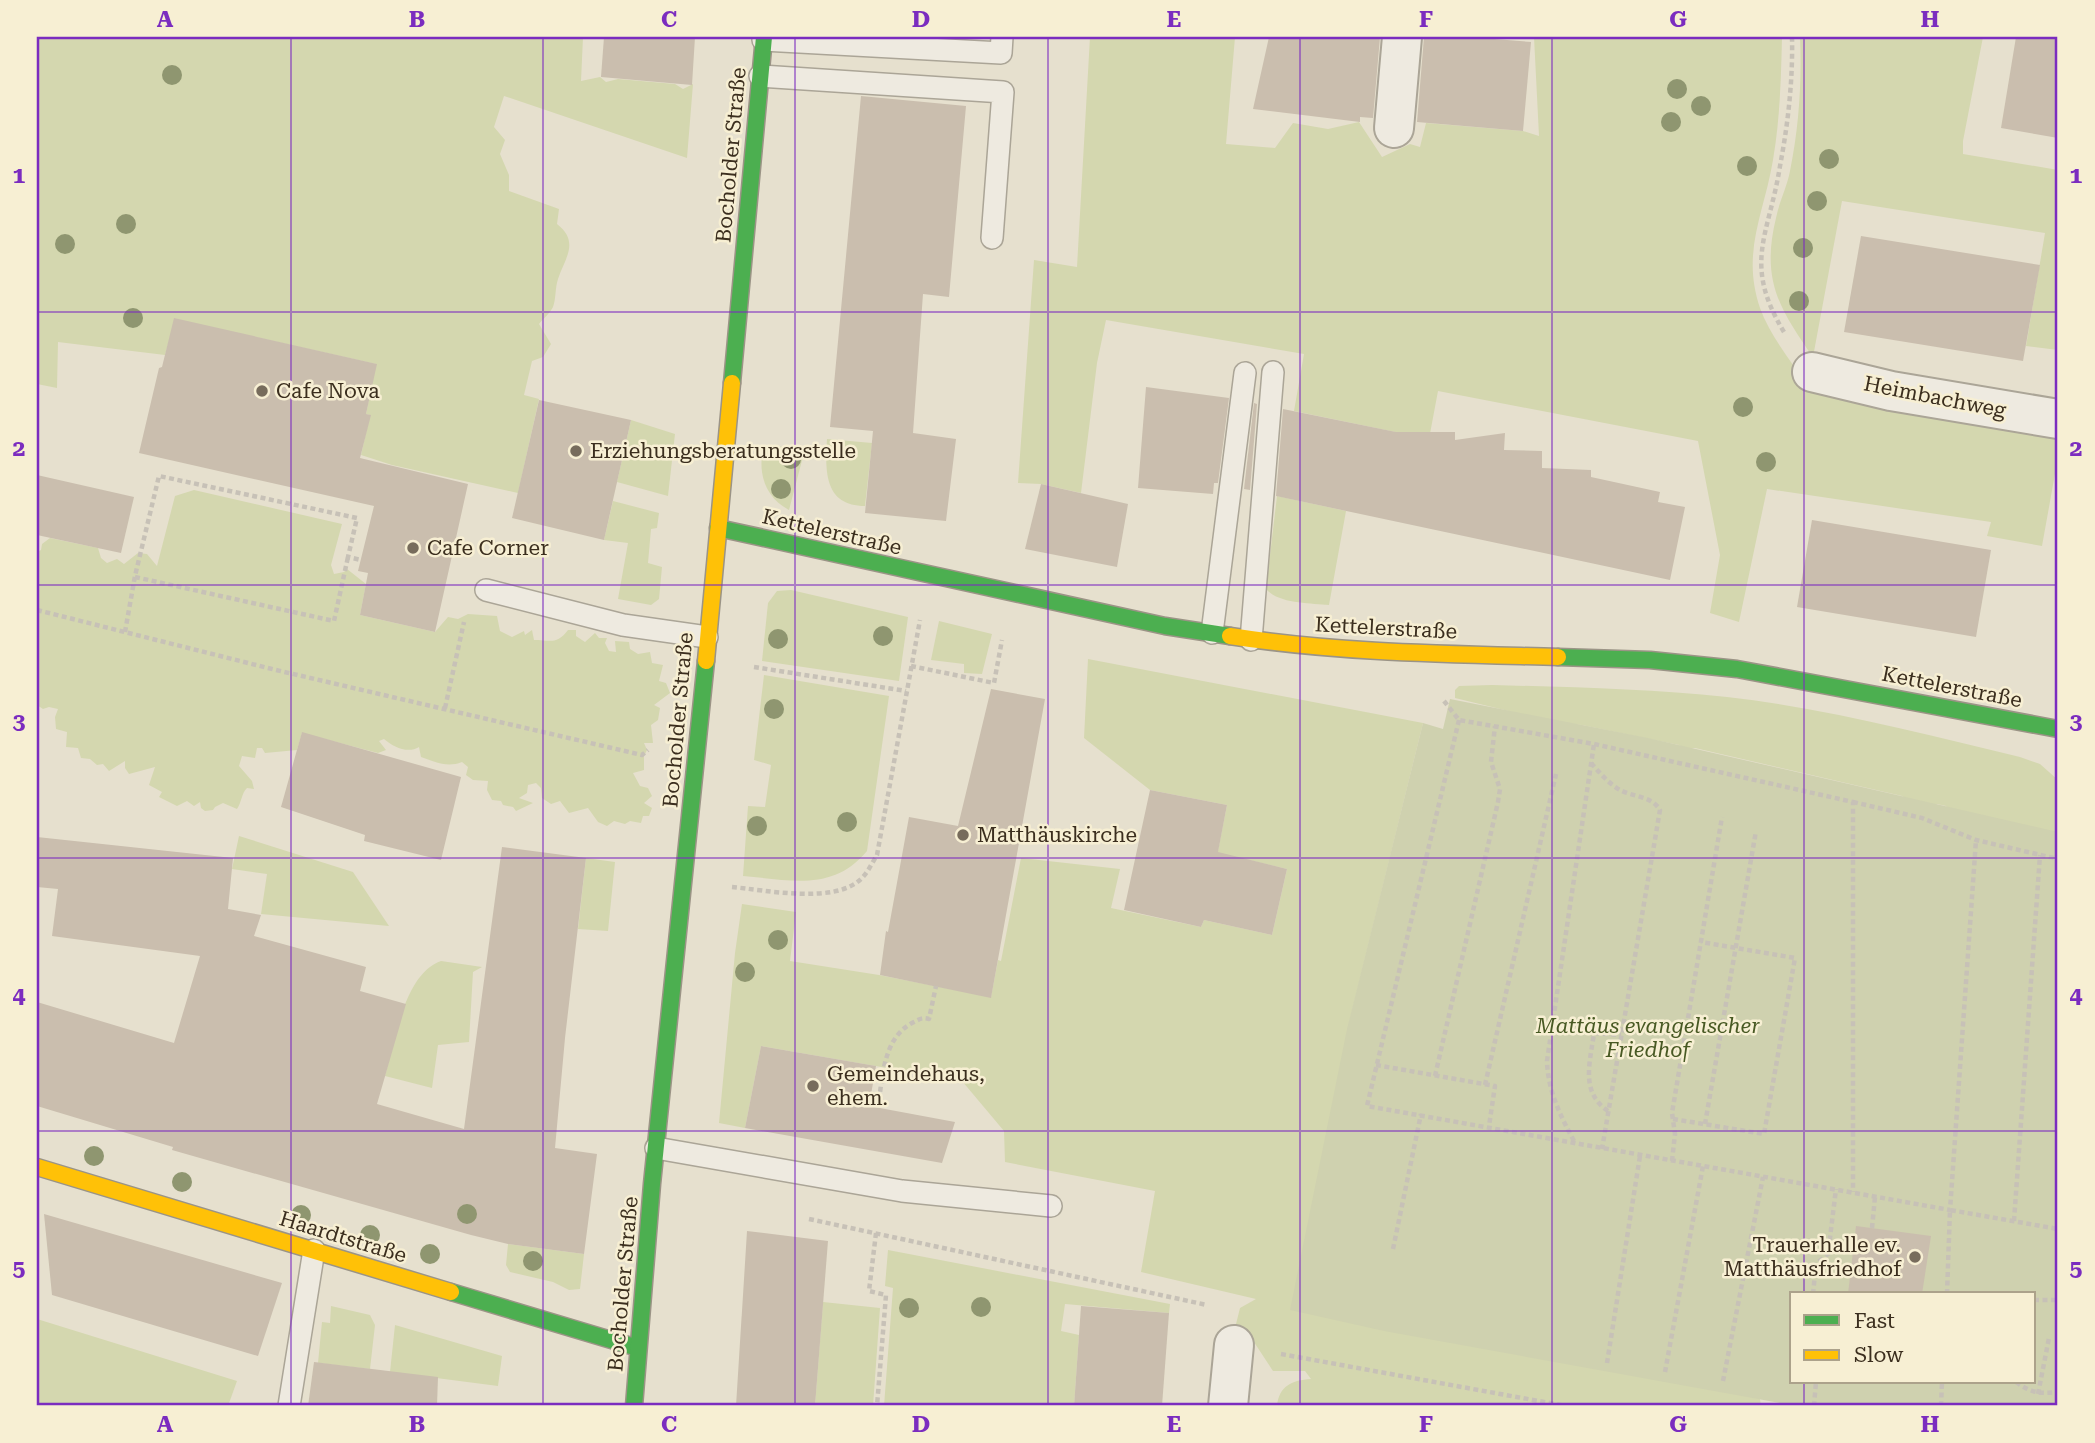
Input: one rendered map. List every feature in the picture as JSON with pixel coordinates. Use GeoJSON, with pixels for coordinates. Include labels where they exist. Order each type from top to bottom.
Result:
{"type":"FeatureCollection","features":[{"type":"Feature","properties":{"kind":"street"},"geometry":{"type":"LineString","coordinates":[[1394,128],[1402,37]]}},
{"type":"Feature","properties":{"kind":"street","name":"Bocholder Straße"},"geometry":{"type":"LineString","coordinates":[[634,1406],[656,1148],[684,883],[764,38]]}},
{"type":"Feature","properties":{"kind":"street","name":"Heimbachweg"},"geometry":{"type":"LineString","coordinates":[[1812,372],[1891,391],[2058,419]]}},
{"type":"Feature","properties":{"kind":"street","name":"Kettelerstraße"},"geometry":{"type":"LineString","coordinates":[[718,528],[1164,626],[1251,640],[1419,653],[1650,660],[1737,669],[2058,729]]}},
{"type":"Feature","properties":{"kind":"street","name":"Haardtstraße"},"geometry":{"type":"LineString","coordinates":[[37,1167],[638,1348]]}},
{"type":"Feature","properties":{"kind":"street"},"geometry":{"type":"LineString","coordinates":[[1228,1406],[1234,1345]]}},
{"type":"Feature","properties":{"kind":"lane"},"geometry":{"type":"LineString","coordinates":[[764,38],[1001,54],[1002,37]]}},
{"type":"Feature","properties":{"kind":"lane"},"geometry":{"type":"LineString","coordinates":[[760,76],[1003,92],[992,238]]}},
{"type":"Feature","properties":{"kind":"lane"},"geometry":{"type":"LineString","coordinates":[[1251,640],[1273,372]]}},
{"type":"Feature","properties":{"kind":"lane"},"geometry":{"type":"LineString","coordinates":[[1212,633],[1245,373]]}},
{"type":"Feature","properties":{"kind":"lane"},"geometry":{"type":"LineString","coordinates":[[486,590],[623,625],[707,637]]}},
{"type":"Feature","properties":{"kind":"lane"},"geometry":{"type":"LineString","coordinates":[[656,1148],[902,1191],[1051,1206]]}},
{"type":"Feature","properties":{"kind":"lane"},"geometry":{"type":"LineString","coordinates":[[289,1406],[314,1250]]}},
{"type":"Feature","properties":{"kind":"path"},"geometry":{"type":"LineString","coordinates":[[1792,37],[1793,69],[1780,168],[1760,256],[1763,284],[1772,312],[1812,372]]}},
{"type":"Feature","properties":{"kind":"path"},"geometry":{"type":"LineString","coordinates":[[125,632],[135,576],[159,476],[357,519],[334,621],[135,576]]}},
{"type":"Feature","properties":{"kind":"path"},"geometry":{"type":"LineString","coordinates":[[348,557],[361,560]]}},
{"type":"Feature","properties":{"kind":"path"},"geometry":{"type":"LineString","coordinates":[[684,883],[821,894],[847,888],[861,880],[877,855],[905,691],[930,575]]}},
{"type":"Feature","properties":{"kind":"path"},"geometry":{"type":"LineString","coordinates":[[911,666],[993,686],[1011,592]]}},
{"type":"Feature","properties":{"kind":"path"},"geometry":{"type":"LineString","coordinates":[[37,610],[642,755],[653,747],[654,723],[699,724]]}},
{"type":"Feature","properties":{"kind":"path"},"geometry":{"type":"LineString","coordinates":[[445,708],[466,614]]}},
{"type":"Feature","properties":{"kind":"path"},"geometry":{"type":"LineString","coordinates":[[1419,653],[1447,708],[1459,720],[1594,744],[1922,818],[1976,840],[2058,859]]}},
{"type":"Feature","properties":{"kind":"path"},"geometry":{"type":"LineString","coordinates":[[751,680],[752,667],[905,691]]}},
{"type":"Feature","properties":{"kind":"path"},"geometry":{"type":"LineString","coordinates":[[1459,720],[1367,1106],[2058,1229]]}},
{"type":"Feature","properties":{"kind":"path"},"geometry":{"type":"LineString","coordinates":[[1435,1076],[1498,802],[1500,789],[1491,762],[1495,726]]}},
{"type":"Feature","properties":{"kind":"path"},"geometry":{"type":"LineString","coordinates":[[1574,1142],[1560,1117],[1553,1096],[1547,1061],[1594,744]]}},
{"type":"Feature","properties":{"kind":"path"},"geometry":{"type":"LineString","coordinates":[[1591,762],[1614,786],[1623,792],[1656,803],[1660,810],[1602,1149]]}},
{"type":"Feature","properties":{"kind":"path"},"geometry":{"type":"LineString","coordinates":[[1485,1085],[1556,774]]}},
{"type":"Feature","properties":{"kind":"path"},"geometry":{"type":"LineString","coordinates":[[1853,802],[1853,1192]]}},
{"type":"Feature","properties":{"kind":"path"},"geometry":{"type":"LineString","coordinates":[[1672,1161],[1675,1134],[1673,1119],[1722,817]]}},
{"type":"Feature","properties":{"kind":"path"},"geometry":{"type":"LineString","coordinates":[[1705,1124],[1756,831]]}},
{"type":"Feature","properties":{"kind":"path"},"geometry":{"type":"LineString","coordinates":[[1947,1292],[1950,1210],[1976,840]]}},
{"type":"Feature","properties":{"kind":"path"},"geometry":{"type":"LineString","coordinates":[[2014,1221],[2040,855]]}},
{"type":"Feature","properties":{"kind":"path"},"geometry":{"type":"LineString","coordinates":[[1673,1119],[1764,1134],[1795,958],[1701,942]]}},
{"type":"Feature","properties":{"kind":"path"},"geometry":{"type":"LineString","coordinates":[[879,1100],[890,1046],[903,1027],[923,1017],[929,1019],[936,986]]}},
{"type":"Feature","properties":{"kind":"path"},"geometry":{"type":"LineString","coordinates":[[1608,1111],[1597,1103],[1589,1086],[1594,1034],[1621,1035]]}},
{"type":"Feature","properties":{"kind":"path"},"geometry":{"type":"LineString","coordinates":[[1376,1065],[1495,1086],[1489,1126]]}},
{"type":"Feature","properties":{"kind":"path"},"geometry":{"type":"LineString","coordinates":[[1394,1249],[1421,1114]]}},
{"type":"Feature","properties":{"kind":"path"},"geometry":{"type":"LineString","coordinates":[[1607,1363],[1640,1156]]}},
{"type":"Feature","properties":{"kind":"path"},"geometry":{"type":"LineString","coordinates":[[1665,1372],[1703,1166]]}},
{"type":"Feature","properties":{"kind":"path"},"geometry":{"type":"LineString","coordinates":[[1723,1381],[1762,1177]]}},
{"type":"Feature","properties":{"kind":"path"},"geometry":{"type":"LineString","coordinates":[[1813,1292],[1816,1264],[1828,1254],[1836,1189]]}},
{"type":"Feature","properties":{"kind":"path"},"geometry":{"type":"LineString","coordinates":[[1872,1228],[1874,1197]]}},
{"type":"Feature","properties":{"kind":"path"},"geometry":{"type":"LineString","coordinates":[[796,1216],[1218,1308],[1234,1345],[1566,1406]]}},
{"type":"Feature","properties":{"kind":"path"},"geometry":{"type":"LineString","coordinates":[[876,1233],[869,1291],[886,1295],[877,1406]]}},
{"type":"Feature","properties":{"kind":"path"},"geometry":{"type":"LineString","coordinates":[[2036,1300],[2058,1300]]}},
{"type":"Feature","properties":{"kind":"path"},"geometry":{"type":"LineString","coordinates":[[2038,1394],[2049,1338]]}},
{"type":"Feature","properties":{"kind":"path"},"geometry":{"type":"LineString","coordinates":[[1814,1406],[1816,1384]]}},
{"type":"Feature","properties":{"kind":"path"},"geometry":{"type":"LineString","coordinates":[[1941,1406],[1942,1384]]}},
{"type":"Feature","properties":{"kind":"path"},"geometry":{"type":"LineString","coordinates":[[2019,1384],[2038,1394],[2058,1392]]}},
{"type":"Feature","properties":{"kind":"green space"},"geometry":{"type":"Polygon","coordinates":[[[37,37],[583,37],[581,81],[600,77],[606,82],[618,79],[675,84],[683,89],[693,84],[687,158],[504,96],[494,127],[505,140],[500,154],[509,175],[509,191],[559,209],[557,224],[568,237],[569,244],[557,282],[553,307],[539,324],[551,344],[543,357],[532,361],[524,395],[539,399],[518,493],[392,465],[361,455],[370,415],[366,414],[376,364],[175,319],[165,355],[58,342],[57,388],[37,384],[37,37]]]}},
{"type":"Feature","properties":{"kind":"green space"},"geometry":{"type":"Polygon","coordinates":[[[1090,37],[1235,37],[1226,144],[1275,148],[1293,123],[1328,129],[1359,122],[1382,157],[1410,144],[1420,147],[1426,123],[1523,131],[1539,136],[1534,37],[1782,37],[1775,145],[1753,251],[1755,288],[1769,329],[1808,387],[2058,438],[2058,457],[2042,546],[1987,536],[1991,522],[1767,489],[1739,622],[1710,613],[1720,555],[1698,441],[1438,391],[1429,439],[1294,411],[1304,354],[1106,320],[1097,363],[1081,493],[1041,484],[1018,483],[1034,260],[1077,267],[1090,37]]]}},
{"type":"Feature","properties":{"kind":"green space"},"geometry":{"type":"Polygon","coordinates":[[[1800,37],[1983,37],[1963,141],[1963,154],[2058,170],[2058,350],[2026,346],[2045,233],[1842,201],[1813,357],[1782,308],[1772,276],[1771,259],[1776,218],[1789,177],[1796,138],[1800,37]]]}},
{"type":"Feature","properties":{"kind":"green space"},"geometry":{"type":"Polygon","coordinates":[[[631,420],[675,434],[668,496],[617,482],[631,420]]]}},
{"type":"Feature","properties":{"kind":"green space"},"geometry":{"type":"Polygon","coordinates":[[[827,439],[872,443],[865,506],[841,500],[834,493],[827,474],[827,439]]]}},
{"type":"Feature","properties":{"kind":"green space"},"geometry":{"type":"Polygon","coordinates":[[[764,445],[805,449],[789,510],[780,505],[764,482],[761,464],[764,445]]]}},
{"type":"Feature","properties":{"kind":"green space"},"geometry":{"type":"Polygon","coordinates":[[[194,490],[342,524],[331,565],[334,574],[347,569],[366,584],[360,615],[435,632],[448,617],[458,619],[468,614],[497,616],[500,631],[512,637],[524,631],[525,635],[532,630],[534,640],[553,641],[568,630],[576,630],[576,636],[585,642],[595,633],[599,638],[607,638],[605,643],[609,651],[616,652],[615,641],[629,642],[630,649],[638,654],[650,652],[652,663],[663,665],[659,681],[666,683],[670,693],[654,705],[660,708],[658,720],[651,725],[653,743],[644,743],[647,750],[644,770],[633,773],[640,786],[648,788],[652,796],[644,803],[652,808],[649,816],[643,816],[641,823],[630,821],[625,824],[614,821],[607,826],[598,822],[588,808],[569,813],[560,801],[551,804],[542,798],[541,788],[536,783],[528,785],[527,793],[519,798],[533,803],[516,811],[513,807],[503,805],[501,801],[492,800],[487,790],[488,781],[473,780],[466,775],[468,767],[462,762],[436,762],[421,757],[419,747],[401,749],[384,739],[379,741],[386,750],[378,753],[302,733],[297,750],[265,753],[262,748],[257,748],[255,758],[242,756],[239,766],[252,781],[254,789],[247,788],[237,809],[223,803],[213,810],[205,811],[200,802],[194,806],[187,801],[177,806],[159,797],[162,792],[149,785],[155,767],[129,774],[125,761],[109,771],[103,764],[97,765],[90,759],[81,758],[78,748],[66,747],[67,732],[56,729],[55,717],[58,709],[43,709],[37,705],[37,552],[50,538],[98,548],[101,558],[107,563],[117,559],[124,564],[138,553],[147,554],[157,566],[175,496],[194,490]]]}},
{"type":"Feature","properties":{"kind":"green space"},"geometry":{"type":"Polygon","coordinates":[[[1277,496],[1346,511],[1329,605],[1279,598],[1266,589],[1277,496]]]}},
{"type":"Feature","properties":{"kind":"green space"},"geometry":{"type":"Polygon","coordinates":[[[613,501],[659,513],[657,528],[651,529],[648,563],[662,567],[659,599],[651,605],[618,599],[628,543],[604,540],[613,501]]]}},
{"type":"Feature","properties":{"kind":"green space"},"geometry":{"type":"Polygon","coordinates":[[[791,590],[908,617],[899,681],[762,661],[768,603],[777,591],[791,590]]]}},
{"type":"Feature","properties":{"kind":"green space"},"geometry":{"type":"Polygon","coordinates":[[[939,621],[992,634],[982,674],[964,673],[964,664],[931,660],[939,621]]]}},
{"type":"Feature","properties":{"kind":"green space"},"geometry":{"type":"Polygon","coordinates":[[[1088,659],[1423,723],[1349,1023],[1759,1393],[1761,1406],[1277,1406],[1280,1393],[1288,1385],[1311,1379],[1305,1371],[1273,1371],[1250,1336],[1235,1328],[1240,1308],[1256,1299],[1141,1272],[1155,1191],[1005,1162],[1004,1131],[962,1081],[761,1046],[745,1128],[719,1123],[742,904],[796,912],[790,961],[991,997],[998,960],[1001,961],[1021,858],[1120,869],[1111,908],[1201,927],[1204,920],[1272,935],[1287,869],[1249,860],[1215,866],[1227,805],[1150,790],[1084,738],[1088,659]]]}},
{"type":"Feature","properties":{"kind":"green space"},"geometry":{"type":"Polygon","coordinates":[[[764,675],[889,696],[867,851],[840,873],[825,878],[794,881],[743,876],[748,806],[765,807],[771,765],[754,760],[764,675]]]}},
{"type":"Feature","properties":{"kind":"green space"},"geometry":{"type":"Polygon","coordinates":[[[1459,686],[1639,690],[1764,702],[1874,722],[2020,757],[2040,764],[2058,780],[2058,841],[1952,815],[1946,806],[1918,806],[1902,796],[1695,748],[1684,749],[1679,745],[1549,721],[1455,698],[1455,690],[1459,686]]]}},
{"type":"Feature","properties":{"kind":"green space","name":"Mattäus evangelischer Friedhof"},"geometry":{"type":"Polygon","coordinates":[[[1450,699],[1648,738],[2058,832],[2058,1406],[1796,1406],[1384,1331],[1290,1310],[1347,1029],[1423,723],[1443,729],[1450,699]]]}},
{"type":"Feature","properties":{"kind":"green space"},"geometry":{"type":"Polygon","coordinates":[[[239,836],[353,872],[389,926],[261,914],[267,874],[232,869],[239,836]]]}},
{"type":"Feature","properties":{"kind":"green space"},"geometry":{"type":"Polygon","coordinates":[[[586,858],[615,862],[608,931],[578,929],[586,858]]]}},
{"type":"Feature","properties":{"kind":"green space"},"geometry":{"type":"Polygon","coordinates":[[[441,961],[482,967],[473,972],[469,1042],[438,1045],[432,1088],[385,1076],[397,1028],[410,994],[428,968],[441,961]]]}},
{"type":"Feature","properties":{"kind":"green space"},"geometry":{"type":"Polygon","coordinates":[[[508,1244],[584,1254],[580,1289],[569,1290],[553,1282],[510,1272],[506,1265],[508,1244]]]}},
{"type":"Feature","properties":{"kind":"green space"},"geometry":{"type":"Polygon","coordinates":[[[888,1250],[1170,1304],[1169,1313],[1065,1304],[1061,1331],[1079,1335],[1074,1406],[884,1406],[893,1288],[885,1286],[888,1250]]]}},
{"type":"Feature","properties":{"kind":"green space"},"geometry":{"type":"Polygon","coordinates":[[[823,1302],[880,1308],[873,1406],[815,1406],[823,1302]]]}},
{"type":"Feature","properties":{"kind":"green space"},"geometry":{"type":"Polygon","coordinates":[[[331,1306],[370,1315],[375,1325],[370,1369],[318,1363],[322,1322],[330,1323],[331,1306]]]}},
{"type":"Feature","properties":{"kind":"green space"},"geometry":{"type":"Polygon","coordinates":[[[37,1319],[237,1381],[228,1406],[37,1406],[37,1319]]]}},
{"type":"Feature","properties":{"kind":"green space"},"geometry":{"type":"Polygon","coordinates":[[[395,1325],[502,1356],[498,1386],[390,1372],[395,1325]]]}},
{"type":"Feature","properties":{"kind":"building"},"geometry":{"type":"Polygon","coordinates":[[[604,37],[695,37],[692,85],[601,77],[604,37]]]}},
{"type":"Feature","properties":{"kind":"building"},"geometry":{"type":"Polygon","coordinates":[[[1269,37],[1380,37],[1373,118],[1360,117],[1360,122],[1253,109],[1269,37]]]}},
{"type":"Feature","properties":{"kind":"building"},"geometry":{"type":"Polygon","coordinates":[[[1424,37],[1469,37],[1531,42],[1523,131],[1417,122],[1424,37]]]}},
{"type":"Feature","properties":{"kind":"building"},"geometry":{"type":"Polygon","coordinates":[[[2016,37],[2058,37],[2058,138],[2001,128],[2016,37]]]}},
{"type":"Feature","properties":{"kind":"building"},"geometry":{"type":"Polygon","coordinates":[[[861,96],[966,106],[949,297],[923,294],[913,433],[956,439],[946,521],[865,513],[873,431],[830,427],[861,96]]]}},
{"type":"Feature","properties":{"kind":"building"},"geometry":{"type":"Polygon","coordinates":[[[1861,236],[2040,265],[2023,361],[1844,332],[1861,236]]]}},
{"type":"Feature","properties":{"kind":"building","name":"Cafe Nova"},"geometry":{"type":"Polygon","coordinates":[[[174,318],[377,364],[366,414],[371,415],[360,458],[468,484],[435,632],[360,615],[368,573],[358,571],[374,506],[139,453],[174,318]]]}},
{"type":"Feature","properties":{"kind":"building"},"geometry":{"type":"Polygon","coordinates":[[[1146,387],[1229,398],[1218,483],[1214,483],[1213,494],[1138,488],[1146,387]]]}},
{"type":"Feature","properties":{"kind":"building","name":"Erziehungsberatungsstelle"},"geometry":{"type":"Polygon","coordinates":[[[539,400],[631,420],[604,540],[512,518],[539,400]]]}},
{"type":"Feature","properties":{"kind":"building"},"geometry":{"type":"Polygon","coordinates":[[[1254,403],[1257,404],[1250,490],[1244,489],[1254,403]]]}},
{"type":"Feature","properties":{"kind":"building"},"geometry":{"type":"Polygon","coordinates":[[[1283,409],[1396,432],[1455,432],[1455,440],[1505,433],[1504,450],[1542,451],[1542,468],[1591,470],[1591,477],[1660,492],[1658,502],[1685,507],[1670,580],[1276,496],[1283,409]]]}},
{"type":"Feature","properties":{"kind":"building"},"geometry":{"type":"Polygon","coordinates":[[[37,475],[134,497],[121,553],[37,535],[37,475]]]}},
{"type":"Feature","properties":{"kind":"building"},"geometry":{"type":"Polygon","coordinates":[[[1041,484],[1128,504],[1117,567],[1025,549],[1041,484]]]}},
{"type":"Feature","properties":{"kind":"building"},"geometry":{"type":"Polygon","coordinates":[[[1812,520],[1991,550],[1976,637],[1797,607],[1812,520]]]}},
{"type":"Feature","properties":{"kind":"building","name":"Matthäuskirche"},"geometry":{"type":"Polygon","coordinates":[[[991,689],[1045,699],[991,998],[880,975],[909,817],[958,826],[991,689]]]}},
{"type":"Feature","properties":{"kind":"building"},"geometry":{"type":"Polygon","coordinates":[[[302,732],[461,777],[441,860],[364,841],[365,835],[281,807],[302,732]]]}},
{"type":"Feature","properties":{"kind":"building"},"geometry":{"type":"Polygon","coordinates":[[[1150,790],[1227,805],[1218,852],[1287,869],[1272,935],[1204,920],[1201,927],[1124,910],[1150,790]]]}},
{"type":"Feature","properties":{"kind":"building"},"geometry":{"type":"Polygon","coordinates":[[[37,837],[233,858],[228,909],[261,915],[254,936],[366,967],[360,991],[406,1004],[377,1104],[464,1129],[502,847],[586,858],[555,1148],[597,1154],[584,1254],[508,1244],[471,1235],[172,1150],[173,1147],[37,1106],[37,1002],[174,1043],[200,956],[52,936],[58,889],[37,887],[37,837]]]}},
{"type":"Feature","properties":{"kind":"building","name":"Gemeindehaus, ehem."},"geometry":{"type":"Polygon","coordinates":[[[761,1046],[876,1066],[869,1106],[955,1122],[942,1163],[745,1128],[761,1046]]]}},
{"type":"Feature","properties":{"kind":"building"},"geometry":{"type":"Polygon","coordinates":[[[44,1214],[282,1283],[258,1356],[52,1295],[44,1214]]]}},
{"type":"Feature","properties":{"kind":"building"},"geometry":{"type":"Polygon","coordinates":[[[1856,1226],[1931,1236],[1922,1292],[1848,1292],[1856,1226]]]}},
{"type":"Feature","properties":{"kind":"building"},"geometry":{"type":"Polygon","coordinates":[[[747,1231],[828,1241],[815,1406],[736,1406],[747,1231]]]}},
{"type":"Feature","properties":{"kind":"building"},"geometry":{"type":"Polygon","coordinates":[[[1081,1306],[1169,1313],[1162,1406],[1074,1406],[1081,1306]]]}},
{"type":"Feature","properties":{"kind":"building"},"geometry":{"type":"Polygon","coordinates":[[[314,1362],[438,1377],[437,1406],[308,1406],[314,1362]]]}},
{"type":"Feature","properties":{"kind":"traffic: fast"},"geometry":{"type":"LineString","coordinates":[[732,383],[764,37]]}},
{"type":"Feature","properties":{"kind":"traffic: fast"},"geometry":{"type":"LineString","coordinates":[[718,528],[1165,626],[1230,636]]}},
{"type":"Feature","properties":{"kind":"traffic: fast"},"geometry":{"type":"LineString","coordinates":[[1558,657],[1650,660],[1737,669],[2058,729]]}},
{"type":"Feature","properties":{"kind":"traffic: fast"},"geometry":{"type":"LineString","coordinates":[[634,1406],[652,1184],[706,661]]}},
{"type":"Feature","properties":{"kind":"traffic: fast"},"geometry":{"type":"LineString","coordinates":[[451,1292],[638,1348]]}},
{"type":"Feature","properties":{"kind":"traffic: slow"},"geometry":{"type":"LineString","coordinates":[[706,661],[732,383]]}},
{"type":"Feature","properties":{"kind":"traffic: slow"},"geometry":{"type":"LineString","coordinates":[[1230,636],[1353,649],[1558,657]]}},
{"type":"Feature","properties":{"kind":"traffic: slow"},"geometry":{"type":"LineString","coordinates":[[37,1167],[451,1292]]}},
{"type":"Feature","properties":{"kind":"place","name":"Cafe Nova"},"geometry":{"type":"Point","coordinates":[262,391]}},
{"type":"Feature","properties":{"kind":"place","name":"Erziehungsberatungsstelle"},"geometry":{"type":"Point","coordinates":[576,451]}},
{"type":"Feature","properties":{"kind":"place","name":"Cafe Corner"},"geometry":{"type":"Point","coordinates":[413,548]}},
{"type":"Feature","properties":{"kind":"place","name":"Matthäuskirche"},"geometry":{"type":"Point","coordinates":[963,835]}},
{"type":"Feature","properties":{"kind":"place","name":"Gemeindehaus, ehem."},"geometry":{"type":"Point","coordinates":[813,1086]}},
{"type":"Feature","properties":{"kind":"place","name":"Trauerhalle ev. Matthäusfriedhof"},"geometry":{"type":"Point","coordinates":[1915,1257]}}]}
